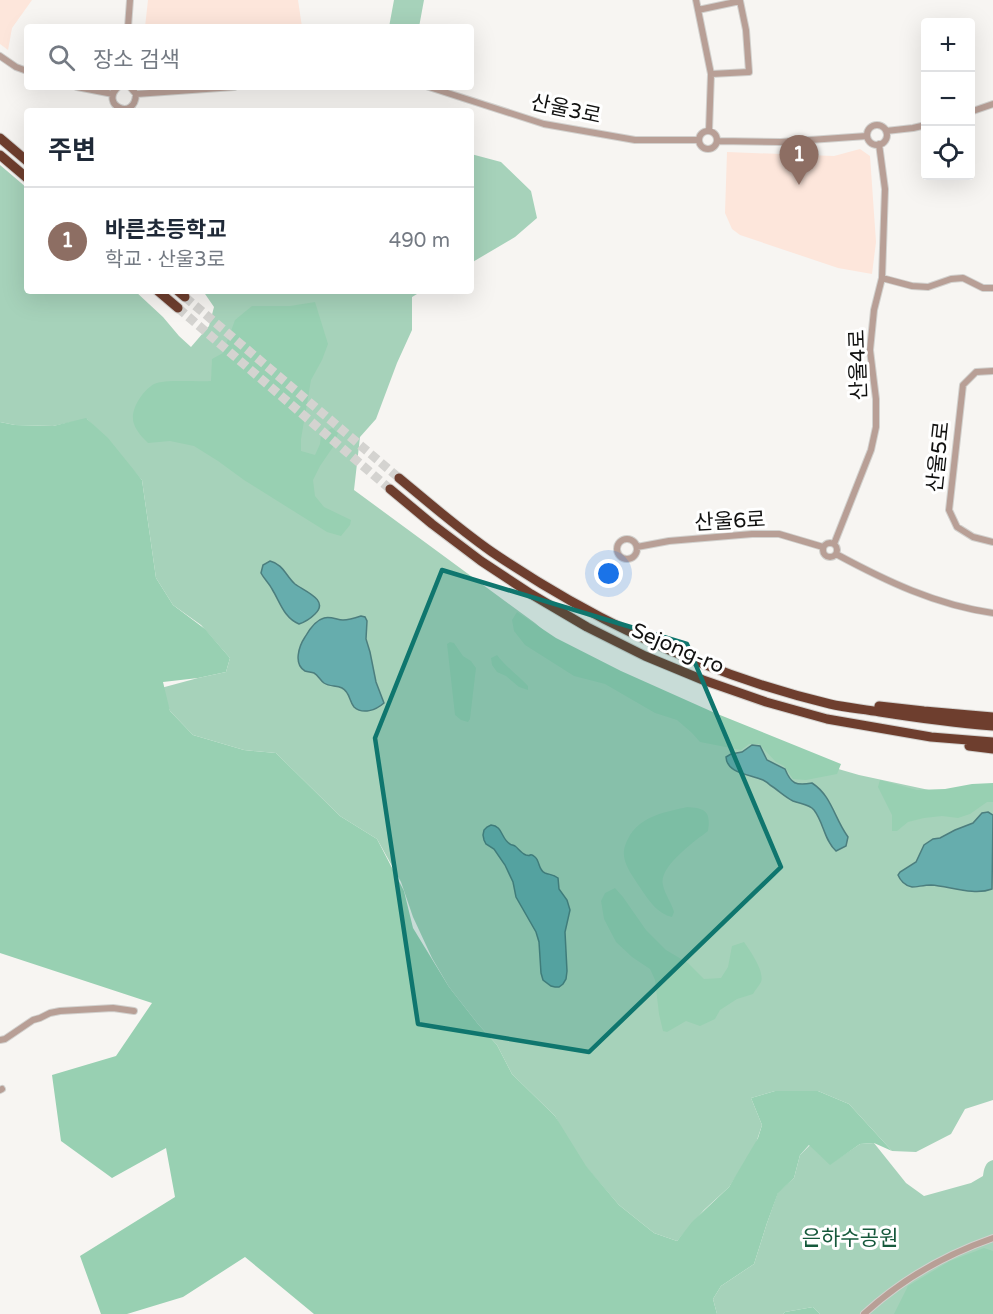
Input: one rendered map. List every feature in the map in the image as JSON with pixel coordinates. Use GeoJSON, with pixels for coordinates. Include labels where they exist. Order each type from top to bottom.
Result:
{"type":"FeatureCollection","features":[{"type":"Feature","properties":{"kind":"highway"},"geometry":{"type":"LineString","coordinates":[[0,138],[24,159]]}},
{"type":"Feature","properties":{"kind":"highway"},"geometry":{"type":"LineString","coordinates":[[0,155],[24,175]]}},
{"type":"Feature","properties":{"kind":"highway"},"geometry":{"type":"LineString","coordinates":[[162,294],[178,308]]}},
{"type":"Feature","properties":{"kind":"highway","name":"Sejong-ro"},"geometry":{"type":"LineString","coordinates":[[399,478],[490,550],[536,581],[650,642],[709,667],[771,688],[833,704],[936,721],[993,726]]}},
{"type":"Feature","properties":{"kind":"highway","name":"Sejong-ro"},"geometry":{"type":"LineString","coordinates":[[390,489],[481,561],[531,594],[587,627],[645,656],[766,702],[827,719],[931,737],[993,742]]}},
{"type":"Feature","properties":{"kind":"highway"},"geometry":{"type":"LineString","coordinates":[[771,688],[845,702],[993,717]]}},
{"type":"Feature","properties":{"kind":"highway"},"geometry":{"type":"LineString","coordinates":[[766,702],[819,721],[850,729],[919,741],[993,749]]}},
{"type":"Feature","properties":{"kind":"street"},"geometry":{"type":"LineString","coordinates":[[128,24],[130,0]]}},
{"type":"Feature","properties":{"kind":"street"},"geometry":{"type":"LineString","coordinates":[[696,0],[711,74],[709,131]]}},
{"type":"Feature","properties":{"kind":"street"},"geometry":{"type":"LineString","coordinates":[[698,10],[740,1],[746,30],[749,72],[711,74]]}},
{"type":"Feature","properties":{"kind":"street"},"geometry":{"type":"LineString","coordinates":[[0,56],[24,70]]}},
{"type":"Feature","properties":{"kind":"street"},"geometry":{"type":"LineString","coordinates":[[92,90],[112,94]]}},
{"type":"Feature","properties":{"kind":"street"},"geometry":{"type":"LineString","coordinates":[[115,90],[112,98],[115,105],[120,108]]}},
{"type":"Feature","properties":{"kind":"street"},"geometry":{"type":"LineString","coordinates":[[130,108],[135,102],[136,94],[133,90]]}},
{"type":"Feature","properties":{"kind":"street"},"geometry":{"type":"LineString","coordinates":[[136,94],[192,90]]}},
{"type":"Feature","properties":{"kind":"street","name":"산울3로"},"geometry":{"type":"LineString","coordinates":[[438,90],[544,124],[635,140],[699,141]]}},
{"type":"Feature","properties":{"kind":"street"},"geometry":{"type":"LineString","coordinates":[[975,110],[993,104]]}},
{"type":"Feature","properties":{"kind":"street"},"geometry":{"type":"LineString","coordinates":[[875,125],[882,126],[886,131],[885,140],[879,144],[871,143],[867,136],[869,128],[875,125]]}},
{"type":"Feature","properties":{"kind":"street"},"geometry":{"type":"LineString","coordinates":[[886,131],[922,126]]}},
{"type":"Feature","properties":{"kind":"street"},"geometry":{"type":"LineString","coordinates":[[709,131],[715,133],[718,141],[709,150],[703,148],[699,138],[703,133],[709,131]]}},
{"type":"Feature","properties":{"kind":"street"},"geometry":{"type":"LineString","coordinates":[[718,141],[781,142],[867,136]]}},
{"type":"Feature","properties":{"kind":"street","name":"산울4로"},"geometry":{"type":"LineString","coordinates":[[834,544],[871,450],[876,426],[876,399],[870,350],[874,310],[882,278],[885,189],[879,144]]}},
{"type":"Feature","properties":{"kind":"street"},"geometry":{"type":"LineString","coordinates":[[882,278],[912,286],[928,287],[951,279],[963,279],[983,288],[993,288]]}},
{"type":"Feature","properties":{"kind":"street","name":"산울5로"},"geometry":{"type":"LineString","coordinates":[[993,371],[976,372],[963,385],[949,510],[957,526],[973,537],[993,542]]}},
{"type":"Feature","properties":{"kind":"street","name":"산울6로"},"geometry":{"type":"LineString","coordinates":[[637,547],[752,534],[779,534],[823,548]]}},
{"type":"Feature","properties":{"kind":"street"},"geometry":{"type":"LineString","coordinates":[[828,543],[834,544],[837,548],[836,554],[828,557],[823,548],[828,543]]}},
{"type":"Feature","properties":{"kind":"street"},"geometry":{"type":"LineString","coordinates":[[836,554],[922,596],[967,609],[993,612]]}},
{"type":"Feature","properties":{"kind":"street"},"geometry":{"type":"LineString","coordinates":[[0,1040],[33,1020],[50,1013],[113,1008],[134,1011]]}},
{"type":"Feature","properties":{"kind":"street"},"geometry":{"type":"LineString","coordinates":[[864,1314],[895,1287],[924,1268],[956,1251],[993,1238]]}},
{"type":"Feature","properties":{"kind":"highlighted area"},"geometry":{"type":"Polygon","coordinates":[[[442,570],[687,644],[781,867],[589,1052],[418,1024],[375,738],[442,570]]]}},
{"type":"Feature","properties":{"kind":"shaded area"},"geometry":{"type":"Polygon","coordinates":[[[0,0],[32,0],[12,28],[8,50],[0,44],[0,0]]]}},
{"type":"Feature","properties":{"kind":"shaded area"},"geometry":{"type":"Polygon","coordinates":[[[148,0],[298,0],[302,24],[145,24],[148,0]]]}},
{"type":"Feature","properties":{"kind":"shaded area"},"geometry":{"type":"Polygon","coordinates":[[[860,149],[870,156],[876,242],[872,274],[838,268],[740,235],[732,229],[725,213],[727,152],[834,156],[860,149]]]}},
{"type":"Feature","properties":{"kind":"green space"},"geometry":{"type":"Polygon","coordinates":[[[394,0],[424,0],[420,24],[390,24],[394,0]]]}},
{"type":"Feature","properties":{"kind":"green space"},"geometry":{"type":"Polygon","coordinates":[[[474,155],[501,162],[531,191],[537,218],[515,237],[474,261],[474,155]]]}},
{"type":"Feature","properties":{"kind":"green space"},"geometry":{"type":"Polygon","coordinates":[[[0,165],[24,185],[24,294],[138,294],[191,347],[209,326],[214,307],[205,294],[417,294],[412,297],[412,330],[376,419],[360,437],[354,490],[535,623],[579,661],[759,741],[828,766],[943,793],[993,787],[993,1100],[965,1109],[951,1134],[916,1152],[892,1151],[849,1104],[818,1091],[775,1091],[751,1098],[762,1125],[754,1149],[729,1187],[704,1210],[677,1241],[654,1233],[619,1205],[574,1153],[555,1116],[512,1074],[497,1045],[449,987],[432,958],[413,917],[401,882],[377,839],[340,816],[276,753],[244,750],[193,735],[170,711],[161,688],[226,672],[230,658],[201,625],[173,605],[156,578],[142,480],[87,419],[53,426],[15,425],[0,422],[0,165]]]}},
{"type":"Feature","properties":{"kind":"green space"},"geometry":{"type":"Polygon","coordinates":[[[315,302],[328,344],[311,380],[301,451],[315,455],[321,435],[332,428],[338,433],[333,447],[313,480],[315,496],[324,507],[351,520],[350,525],[341,536],[327,532],[194,446],[170,441],[148,443],[137,430],[133,419],[138,402],[145,391],[154,384],[173,381],[211,381],[212,359],[223,353],[235,320],[252,306],[290,306],[315,302]]]}},
{"type":"Feature","properties":{"kind":"green space"},"geometry":{"type":"Polygon","coordinates":[[[86,418],[108,438],[142,480],[156,578],[173,605],[205,629],[230,658],[226,672],[163,682],[170,711],[193,735],[244,750],[276,753],[340,816],[377,839],[404,891],[413,928],[449,987],[497,1045],[512,1074],[555,1116],[586,1166],[619,1205],[654,1233],[677,1241],[692,1222],[729,1187],[758,1138],[762,1125],[751,1098],[775,1091],[818,1091],[849,1104],[892,1151],[874,1143],[860,1144],[830,1165],[809,1145],[800,1155],[794,1178],[778,1193],[754,1264],[721,1286],[713,1299],[717,1314],[314,1314],[245,1257],[183,1297],[127,1314],[101,1314],[80,1256],[175,1197],[166,1148],[112,1178],[61,1141],[52,1075],[116,1056],[152,1003],[0,953],[0,422],[15,425],[53,426],[86,418]]]}},
{"type":"Feature","properties":{"kind":"green space"},"geometry":{"type":"Polygon","coordinates":[[[517,612],[556,638],[621,671],[715,713],[841,764],[837,774],[806,780],[793,779],[784,766],[776,762],[759,744],[749,744],[741,750],[700,742],[677,720],[655,713],[605,684],[574,676],[525,645],[514,631],[512,620],[517,612]]]}},
{"type":"Feature","properties":{"kind":"green space"},"geometry":{"type":"Polygon","coordinates":[[[454,643],[463,656],[476,668],[468,722],[455,715],[447,644],[454,643]]]}},
{"type":"Feature","properties":{"kind":"green space"},"geometry":{"type":"Polygon","coordinates":[[[497,655],[528,686],[528,690],[519,687],[497,672],[492,665],[491,658],[497,655]]]}},
{"type":"Feature","properties":{"kind":"green space"},"geometry":{"type":"Polygon","coordinates":[[[880,780],[917,790],[993,783],[993,802],[987,802],[970,814],[958,818],[942,816],[924,818],[908,822],[897,831],[892,831],[892,815],[878,787],[880,780]]]}},
{"type":"Feature","properties":{"kind":"green space"},"geometry":{"type":"Polygon","coordinates":[[[687,807],[699,808],[706,812],[709,819],[708,831],[679,855],[666,870],[663,885],[674,912],[672,917],[658,910],[647,898],[628,868],[624,851],[630,835],[641,823],[656,815],[687,807]]]}},
{"type":"Feature","properties":{"kind":"green space"},"geometry":{"type":"Polygon","coordinates":[[[615,888],[646,930],[666,950],[688,963],[704,979],[721,978],[728,967],[732,946],[744,942],[756,961],[762,977],[753,994],[737,999],[720,1010],[715,1019],[700,1026],[686,1021],[667,1032],[663,1031],[655,980],[650,969],[616,942],[604,919],[601,901],[605,893],[615,888]]]}},
{"type":"Feature","properties":{"kind":"green space","name":"은하수공원"},"geometry":{"type":"Polygon","coordinates":[[[874,1143],[906,1183],[924,1196],[971,1183],[983,1176],[984,1168],[993,1160],[993,1314],[820,1314],[813,1307],[783,1314],[717,1314],[713,1299],[721,1286],[754,1264],[778,1192],[794,1178],[800,1155],[810,1145],[830,1164],[860,1144],[874,1143]]]}},
{"type":"Feature","properties":{"kind":"green space"},"geometry":{"type":"Polygon","coordinates":[[[984,1248],[993,1251],[993,1314],[894,1314],[908,1286],[950,1261],[984,1248]]]}},
{"type":"Feature","properties":{"kind":"green space"},"geometry":{"type":"Polygon","coordinates":[[[813,1307],[820,1314],[783,1314],[785,1312],[813,1307]]]}},
{"type":"Feature","properties":{"kind":"water"},"geometry":{"type":"Polygon","coordinates":[[[270,561],[278,565],[295,584],[318,600],[319,609],[307,620],[299,624],[283,609],[261,573],[263,565],[270,561]]]}},
{"type":"Feature","properties":{"kind":"water"},"geometry":{"type":"Polygon","coordinates":[[[361,616],[367,621],[366,639],[376,682],[384,703],[377,708],[365,711],[354,707],[345,690],[326,684],[315,674],[305,671],[298,660],[303,641],[318,621],[327,618],[345,620],[361,616]]]}},
{"type":"Feature","properties":{"kind":"water"},"geometry":{"type":"Polygon","coordinates":[[[752,745],[760,746],[767,760],[785,769],[795,783],[812,783],[819,788],[848,837],[846,846],[836,851],[832,847],[812,808],[790,799],[763,780],[740,773],[730,767],[726,757],[742,752],[752,745]]]}},
{"type":"Feature","properties":{"kind":"water"},"geometry":{"type":"Polygon","coordinates":[[[988,812],[993,815],[992,889],[977,891],[931,885],[912,887],[901,881],[898,875],[916,862],[924,845],[973,823],[982,813],[988,812]]]}},
{"type":"Feature","properties":{"kind":"water"},"geometry":{"type":"Polygon","coordinates":[[[491,825],[500,830],[507,842],[524,854],[535,857],[543,872],[558,878],[559,889],[567,900],[570,910],[565,932],[566,979],[559,987],[551,986],[543,980],[536,932],[516,897],[513,882],[505,865],[494,849],[484,840],[484,830],[491,825]]]}},
{"type":"Feature","properties":{"kind":"tunnel"},"geometry":{"type":"LineString","coordinates":[[185,297],[399,478]]}},
{"type":"Feature","properties":{"kind":"tunnel"},"geometry":{"type":"LineString","coordinates":[[178,308],[390,489]]}},
{"type":"Feature","properties":{"kind":"place","name":"바른초등학교"},"geometry":{"type":"Point","coordinates":[799,185]}}]}
